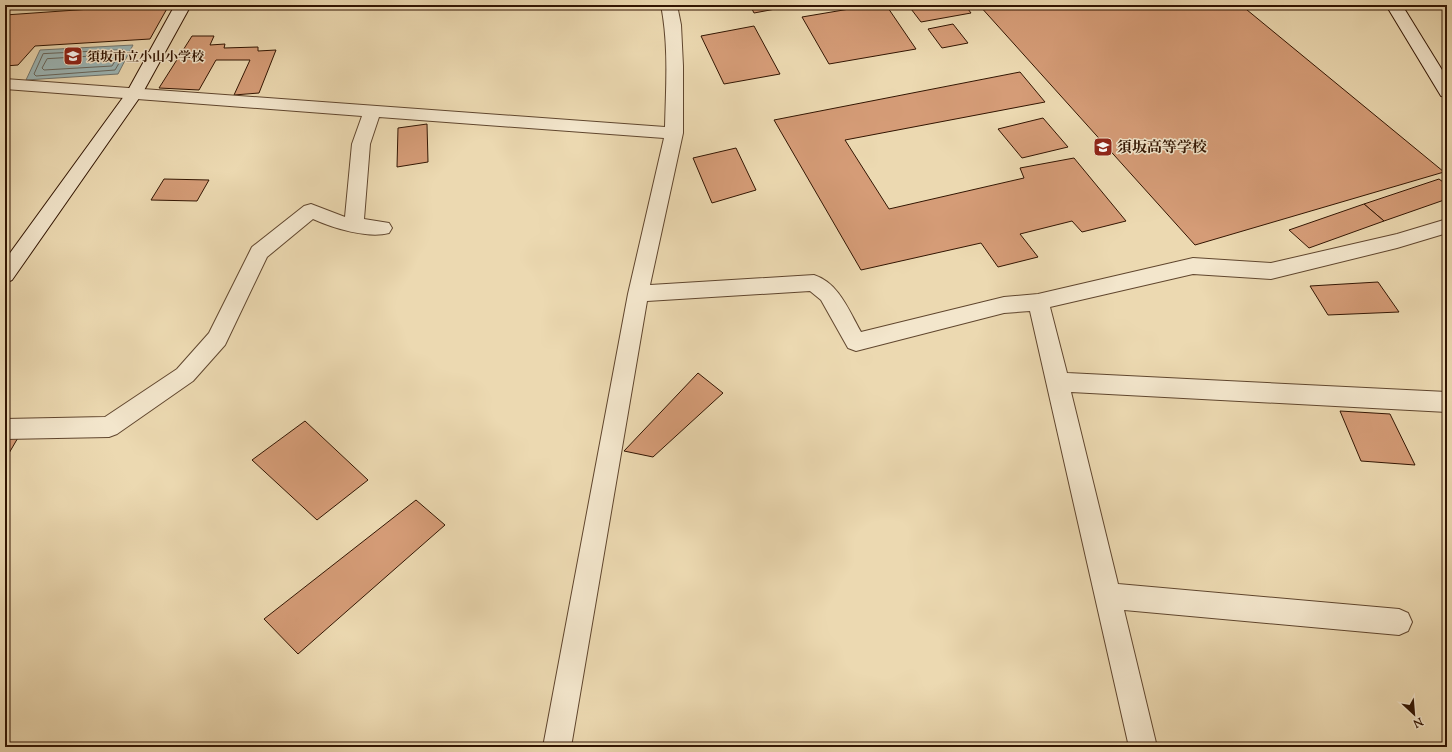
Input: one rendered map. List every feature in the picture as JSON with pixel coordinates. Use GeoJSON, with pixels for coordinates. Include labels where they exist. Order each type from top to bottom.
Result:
{"type":"FeatureCollection","features":[{"type":"Feature","properties":{"kind":"street"},"geometry":{"type":"LineString","coordinates":[[5,275],[134,94],[183,5]]}},
{"type":"Feature","properties":{"kind":"street"},"geometry":{"type":"LineString","coordinates":[[557,747],[638,294],[674,133],[675,66],[673,25],[669,5]]}},
{"type":"Feature","properties":{"kind":"street"},"geometry":{"type":"LineString","coordinates":[[1394,5],[1447,92]]}},
{"type":"Feature","properties":{"kind":"street"},"geometry":{"type":"LineString","coordinates":[[5,84],[674,133]]}},
{"type":"Feature","properties":{"kind":"street"},"geometry":{"type":"LineString","coordinates":[[354,224],[361,144],[372,111]]}},
{"type":"Feature","properties":{"kind":"street"},"geometry":{"type":"LineString","coordinates":[[5,429],[109,427],[185,375],[217,339],[260,252],[311,211],[340,223],[382,228]]}},
{"type":"Feature","properties":{"kind":"street"},"geometry":{"type":"LineString","coordinates":[[638,294],[814,282],[828,294],[856,342],[1004,305],[1038,302],[1193,266],[1271,271],[1397,241],[1447,226]]}},
{"type":"Feature","properties":{"kind":"street"},"geometry":{"type":"LineString","coordinates":[[1038,302],[1143,747]]}},
{"type":"Feature","properties":{"kind":"street"},"geometry":{"type":"LineString","coordinates":[[1058,382],[1447,402]]}},
{"type":"Feature","properties":{"kind":"street"},"geometry":{"type":"LineString","coordinates":[[1108,596],[1399,622]]}},
{"type":"Feature","properties":{"kind":"water"},"geometry":{"type":"Polygon","coordinates":[[[133,45],[118,74],[26,80],[40,50],[133,45]]]}},
{"type":"Feature","properties":{"kind":"building"},"geometry":{"type":"Polygon","coordinates":[[[148,5],[169,5],[150,39],[35,46],[18,65],[5,66],[5,15],[148,5]]]}},
{"type":"Feature","properties":{"kind":"building"},"geometry":{"type":"Polygon","coordinates":[[[750,5],[797,5],[754,13],[750,5]]]}},
{"type":"Feature","properties":{"kind":"building"},"geometry":{"type":"Polygon","coordinates":[[[873,5],[886,5],[916,49],[829,64],[802,17],[873,5]]]}},
{"type":"Feature","properties":{"kind":"building"},"geometry":{"type":"Polygon","coordinates":[[[908,5],[965,5],[971,13],[921,22],[908,5]]]}},
{"type":"Feature","properties":{"kind":"building"},"geometry":{"type":"Polygon","coordinates":[[[979,5],[1241,5],[1444,172],[1195,245],[979,5]]]}},
{"type":"Feature","properties":{"kind":"building"},"geometry":{"type":"Polygon","coordinates":[[[953,24],[968,43],[942,48],[928,29],[953,24]]]}},
{"type":"Feature","properties":{"kind":"building"},"geometry":{"type":"Polygon","coordinates":[[[754,26],[780,74],[724,84],[701,36],[754,26]]]}},
{"type":"Feature","properties":{"kind":"building"},"geometry":{"type":"Polygon","coordinates":[[[192,36],[214,36],[210,45],[225,44],[224,48],[258,47],[258,51],[276,50],[259,93],[234,95],[250,60],[216,60],[199,90],[159,88],[192,36]]]}},
{"type":"Feature","properties":{"kind":"building"},"geometry":{"type":"Polygon","coordinates":[[[1020,72],[1045,102],[845,140],[889,209],[1024,178],[1020,168],[1074,158],[1126,221],[1082,232],[1072,221],[1020,234],[1038,257],[998,267],[981,243],[861,270],[774,120],[1020,72]]]}},
{"type":"Feature","properties":{"kind":"building"},"geometry":{"type":"Polygon","coordinates":[[[1043,118],[1068,147],[1022,158],[998,129],[1043,118]]]}},
{"type":"Feature","properties":{"kind":"building"},"geometry":{"type":"Polygon","coordinates":[[[427,124],[428,162],[397,167],[398,128],[427,124]]]}},
{"type":"Feature","properties":{"kind":"building"},"geometry":{"type":"Polygon","coordinates":[[[736,148],[756,190],[712,203],[693,158],[736,148]]]}},
{"type":"Feature","properties":{"kind":"building"},"geometry":{"type":"Polygon","coordinates":[[[164,179],[209,180],[197,201],[151,200],[164,179]]]}},
{"type":"Feature","properties":{"kind":"building"},"geometry":{"type":"Polygon","coordinates":[[[1439,179],[1447,185],[1447,199],[1384,221],[1364,204],[1439,179]]]}},
{"type":"Feature","properties":{"kind":"building"},"geometry":{"type":"Polygon","coordinates":[[[1364,204],[1384,221],[1309,248],[1289,230],[1364,204]]]}},
{"type":"Feature","properties":{"kind":"building"},"geometry":{"type":"Polygon","coordinates":[[[1378,282],[1399,312],[1328,315],[1310,286],[1378,282]]]}},
{"type":"Feature","properties":{"kind":"building"},"geometry":{"type":"Polygon","coordinates":[[[698,373],[723,393],[653,457],[624,451],[698,373]]]}},
{"type":"Feature","properties":{"kind":"building"},"geometry":{"type":"Polygon","coordinates":[[[1340,411],[1390,414],[1415,465],[1361,461],[1340,411]]]}},
{"type":"Feature","properties":{"kind":"building"},"geometry":{"type":"Polygon","coordinates":[[[305,421],[368,480],[317,520],[252,460],[305,421]]]}},
{"type":"Feature","properties":{"kind":"building"},"geometry":{"type":"Polygon","coordinates":[[[5,436],[19,436],[5,460],[5,436]]]}},
{"type":"Feature","properties":{"kind":"building"},"geometry":{"type":"Polygon","coordinates":[[[416,500],[445,525],[298,654],[264,619],[416,500]]]}},
{"type":"Feature","properties":{"kind":"place","name":"須坂市立小山小学校"},"geometry":{"type":"Point","coordinates":[73,56]}},
{"type":"Feature","properties":{"kind":"place","name":"須坂高等学校"},"geometry":{"type":"Point","coordinates":[1103,147]}}]}
